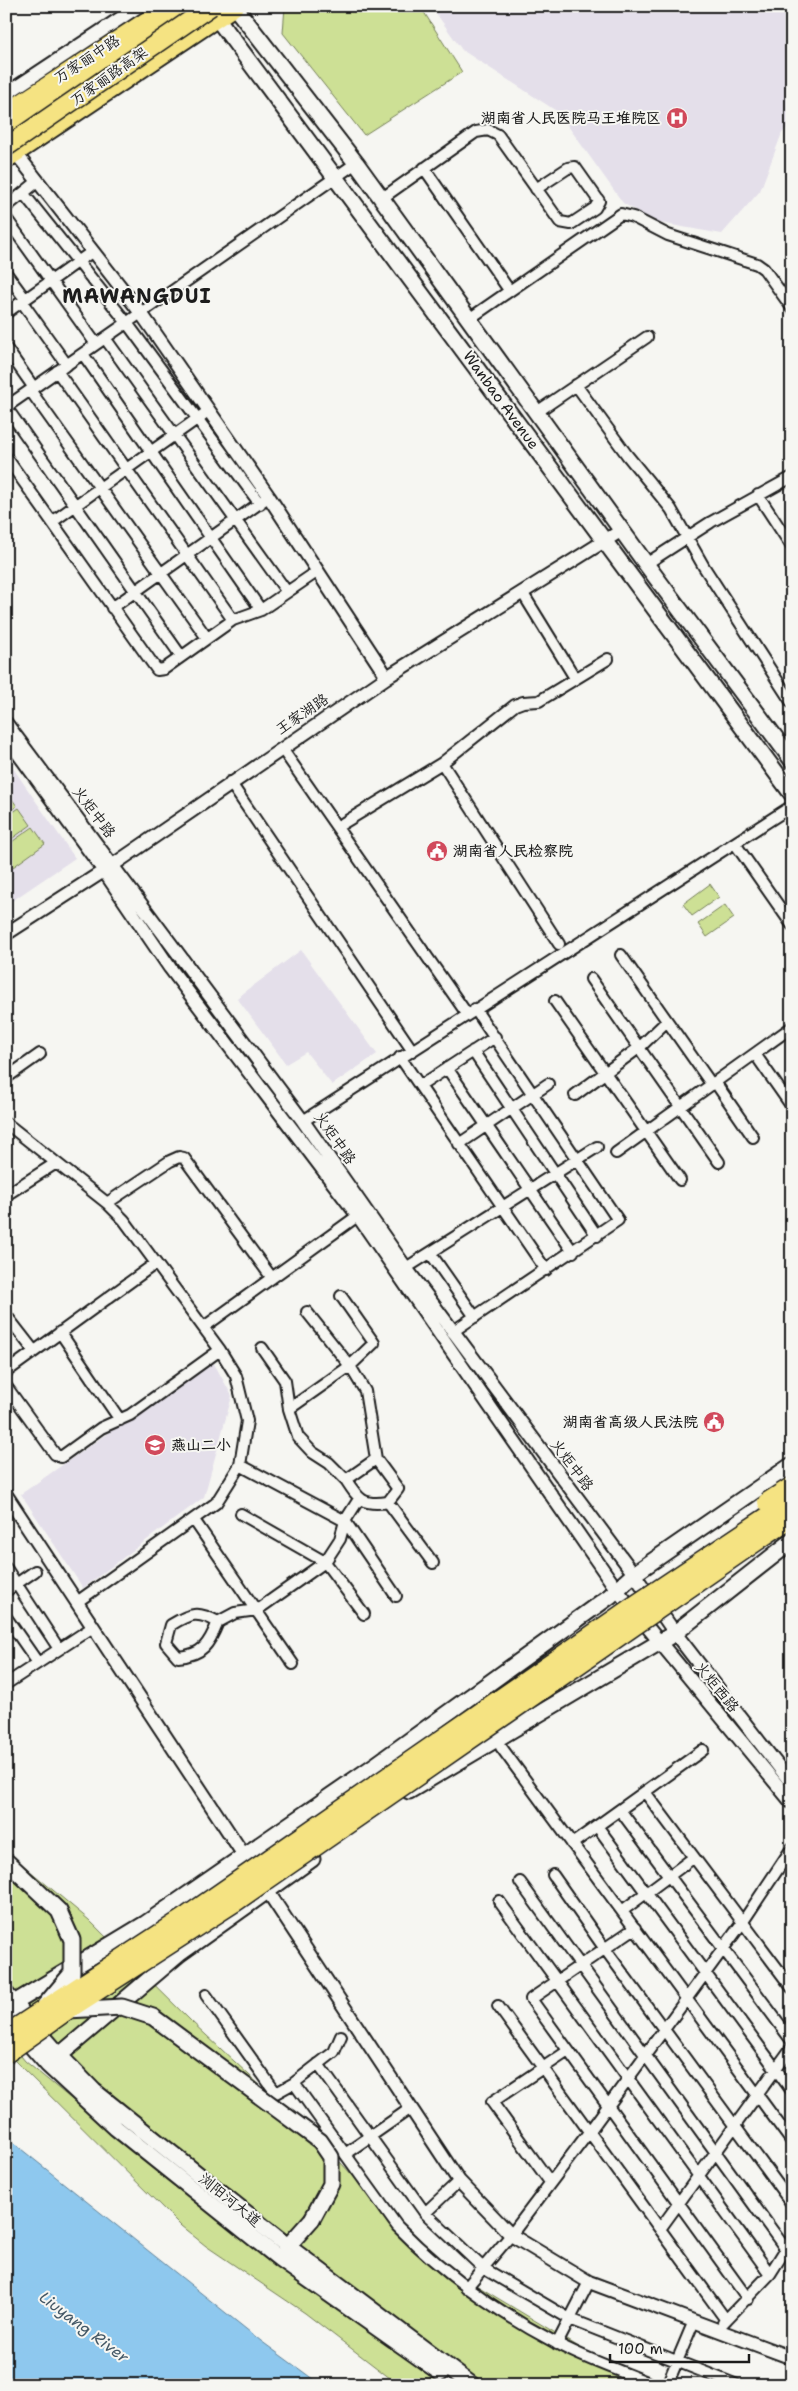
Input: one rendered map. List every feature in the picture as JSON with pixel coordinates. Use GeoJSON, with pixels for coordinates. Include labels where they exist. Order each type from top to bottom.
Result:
{"type":"FeatureCollection","features":[{"type":"Feature","properties":{"kind":"highway","name":"万家丽路高架"},"geometry":{"type":"LineString","coordinates":[[6,127],[188,6]]}},
{"type":"Feature","properties":{"kind":"highway","name":"万家丽路高架"},"geometry":{"type":"LineString","coordinates":[[9,150],[213,10]]}},
{"type":"Feature","properties":{"kind":"highway"},"geometry":{"type":"LineString","coordinates":[[629,1609],[656,1578],[792,1486]]}},
{"type":"Feature","properties":{"kind":"highway"},"geometry":{"type":"LineString","coordinates":[[6,2034],[188,1915],[629,1609],[792,1500]]}},
{"type":"Feature","properties":{"kind":"highway"},"geometry":{"type":"LineString","coordinates":[[6,2054],[68,2010],[234,1903],[792,1517]]}},
{"type":"Feature","properties":{"kind":"highway"},"geometry":{"type":"LineString","coordinates":[[643,1620],[687,1599],[792,1528]]}},
{"type":"Feature","properties":{"kind":"main road","name":"万家丽中路"},"geometry":{"type":"LineString","coordinates":[[6,112],[147,10],[168,6]]}},
{"type":"Feature","properties":{"kind":"main road"},"geometry":{"type":"LineString","coordinates":[[213,10],[234,7]]}},
{"type":"Feature","properties":{"kind":"main road","name":"Wanbao Avenue"},"geometry":{"type":"LineString","coordinates":[[234,7],[356,163],[646,564],[792,760]]}},
{"type":"Feature","properties":{"kind":"main road","name":"Wanbao Avenue"},"geometry":{"type":"LineString","coordinates":[[213,10],[792,794]]}},
{"type":"Feature","properties":{"kind":"main road"},"geometry":{"type":"LineString","coordinates":[[9,2002],[145,1924],[243,1857],[377,1764],[617,1590],[634,1574],[792,1465]]}},
{"type":"Feature","properties":{"kind":"main road"},"geometry":{"type":"LineString","coordinates":[[48,2066],[179,1954],[399,1797],[675,1633],[792,1541]]}},
{"type":"Feature","properties":{"kind":"main road"},"geometry":{"type":"LineString","coordinates":[[6,1862],[59,1912],[72,1940],[72,1973],[40,2011]]}},
{"type":"Feature","properties":{"kind":"main road","name":"浏阳河大道"},"geometry":{"type":"LineString","coordinates":[[9,2002],[94,2091],[288,2246],[472,2385]]}},
{"type":"Feature","properties":{"kind":"main road"},"geometry":{"type":"LineString","coordinates":[[68,2010],[122,2007],[153,2017],[320,2141],[331,2157],[332,2184],[312,2219],[288,2246],[280,2260]]}},
{"type":"Feature","properties":{"kind":"main road","name":"浏阳河大道"},"geometry":{"type":"LineString","coordinates":[[6,2017],[48,2066],[116,2128],[280,2260],[457,2385]]}},
{"type":"Feature","properties":{"kind":"street"},"geometry":{"type":"LineString","coordinates":[[6,94],[147,10]]}},
{"type":"Feature","properties":{"kind":"street"},"geometry":{"type":"LineString","coordinates":[[381,198],[476,132],[488,130],[498,135],[536,189],[563,224],[571,224],[598,205],[597,196],[575,167],[568,168],[536,189]]}},
{"type":"Feature","properties":{"kind":"street"},"geometry":{"type":"LineString","coordinates":[[9,150],[38,182],[141,313],[210,410],[264,500]]}},
{"type":"Feature","properties":{"kind":"street"},"geometry":{"type":"LineString","coordinates":[[182,656],[6,407],[356,163]]}},
{"type":"Feature","properties":{"kind":"street"},"geometry":{"type":"LineString","coordinates":[[424,168],[509,290]]}},
{"type":"Feature","properties":{"kind":"street"},"geometry":{"type":"LineString","coordinates":[[6,207],[38,182]]}},
{"type":"Feature","properties":{"kind":"street"},"geometry":{"type":"LineString","coordinates":[[24,194],[79,260],[318,572],[386,677]]}},
{"type":"Feature","properties":{"kind":"street"},"geometry":{"type":"LineString","coordinates":[[469,319],[621,214],[633,217],[668,235],[757,264],[764,269],[792,308]]}},
{"type":"Feature","properties":{"kind":"street"},"geometry":{"type":"LineString","coordinates":[[6,218],[51,281],[175,434],[287,592]]}},
{"type":"Feature","properties":{"kind":"street"},"geometry":{"type":"LineString","coordinates":[[6,313],[93,251]]}},
{"type":"Feature","properties":{"kind":"street"},"geometry":{"type":"LineString","coordinates":[[6,273],[67,365]]}},
{"type":"Feature","properties":{"kind":"street"},"geometry":{"type":"LineString","coordinates":[[537,412],[647,337]]}},
{"type":"Feature","properties":{"kind":"street"},"geometry":{"type":"LineString","coordinates":[[6,348],[32,389],[207,638]]}},
{"type":"Feature","properties":{"kind":"street"},"geometry":{"type":"LineString","coordinates":[[82,354],[261,610]]}},
{"type":"Feature","properties":{"kind":"street"},"geometry":{"type":"LineString","coordinates":[[57,372],[233,620]]}},
{"type":"Feature","properties":{"kind":"street"},"geometry":{"type":"LineString","coordinates":[[576,385],[627,455],[670,509],[704,567],[792,703]]}},
{"type":"Feature","properties":{"kind":"street"},"geometry":{"type":"LineString","coordinates":[[52,522],[210,410]]}},
{"type":"Feature","properties":{"kind":"street"},"geometry":{"type":"LineString","coordinates":[[6,457],[157,670],[162,670],[233,620],[261,610],[318,572]]}},
{"type":"Feature","properties":{"kind":"street"},"geometry":{"type":"LineString","coordinates":[[646,564],[758,495],[792,477]]}},
{"type":"Feature","properties":{"kind":"street"},"geometry":{"type":"LineString","coordinates":[[758,495],[792,547]]}},
{"type":"Feature","properties":{"kind":"street"},"geometry":{"type":"LineString","coordinates":[[112,608],[264,500]]}},
{"type":"Feature","properties":{"kind":"street","name":"王家湖路"},"geometry":{"type":"LineString","coordinates":[[6,934],[108,868],[230,782],[386,677],[622,530]]}},
{"type":"Feature","properties":{"kind":"street"},"geometry":{"type":"LineString","coordinates":[[522,592],[575,678]]}},
{"type":"Feature","properties":{"kind":"street"},"geometry":{"type":"LineString","coordinates":[[337,827],[442,763],[515,705],[523,702],[539,701],[608,660]]}},
{"type":"Feature","properties":{"kind":"street","name":"火炬中路"},"geometry":{"type":"LineString","coordinates":[[6,723],[108,868],[303,1121],[362,1213],[406,1268],[634,1574]]}},
{"type":"Feature","properties":{"kind":"street"},"geometry":{"type":"LineString","coordinates":[[6,737],[108,868],[170,968],[362,1213],[204,1327]]}},
{"type":"Feature","properties":{"kind":"street"},"geometry":{"type":"LineString","coordinates":[[285,753],[471,1011],[494,1037],[618,1220],[597,1236],[452,1332]]}},
{"type":"Feature","properties":{"kind":"street"},"geometry":{"type":"LineString","coordinates":[[442,763],[559,944]]}},
{"type":"Feature","properties":{"kind":"street"},"geometry":{"type":"LineString","coordinates":[[230,782],[412,1050]]}},
{"type":"Feature","properties":{"kind":"street"},"geometry":{"type":"LineString","coordinates":[[303,1121],[792,806]]}},
{"type":"Feature","properties":{"kind":"street"},"geometry":{"type":"LineString","coordinates":[[736,845],[792,925]]}},
{"type":"Feature","properties":{"kind":"street"},"geometry":{"type":"LineString","coordinates":[[621,955],[667,1021],[753,1137]]}},
{"type":"Feature","properties":{"kind":"street"},"geometry":{"type":"LineString","coordinates":[[591,979],[720,1162]]}},
{"type":"Feature","properties":{"kind":"street"},"geometry":{"type":"LineString","coordinates":[[555,1000],[680,1180]]}},
{"type":"Feature","properties":{"kind":"street"},"geometry":{"type":"LineString","coordinates":[[574,1095],[640,1047],[667,1021]]}},
{"type":"Feature","properties":{"kind":"street"},"geometry":{"type":"LineString","coordinates":[[616,1153],[792,1027]]}},
{"type":"Feature","properties":{"kind":"street"},"geometry":{"type":"LineString","coordinates":[[420,1086],[494,1037]]}},
{"type":"Feature","properties":{"kind":"street"},"geometry":{"type":"LineString","coordinates":[[473,1051],[597,1236]]}},
{"type":"Feature","properties":{"kind":"street"},"geometry":{"type":"LineString","coordinates":[[6,1078],[40,1054]]}},
{"type":"Feature","properties":{"kind":"street"},"geometry":{"type":"LineString","coordinates":[[755,1054],[790,1104]]}},
{"type":"Feature","properties":{"kind":"street"},"geometry":{"type":"LineString","coordinates":[[400,1057],[546,1270]]}},
{"type":"Feature","properties":{"kind":"street"},"geometry":{"type":"LineString","coordinates":[[447,1068],[573,1252]]}},
{"type":"Feature","properties":{"kind":"street"},"geometry":{"type":"LineString","coordinates":[[459,1144],[548,1084]]}},
{"type":"Feature","properties":{"kind":"street"},"geometry":{"type":"LineString","coordinates":[[6,1123],[107,1203],[124,1220],[204,1327],[236,1376],[247,1421],[240,1465],[216,1503],[77,1602]]}},
{"type":"Feature","properties":{"kind":"street"},"geometry":{"type":"LineString","coordinates":[[406,1268],[431,1254],[597,1147]]}},
{"type":"Feature","properties":{"kind":"street"},"geometry":{"type":"LineString","coordinates":[[107,1203],[170,1161],[179,1157],[184,1158],[272,1278]]}},
{"type":"Feature","properties":{"kind":"street"},"geometry":{"type":"LineString","coordinates":[[6,1196],[56,1163]]}},
{"type":"Feature","properties":{"kind":"street","name":"火炬西路"},"geometry":{"type":"LineString","coordinates":[[362,1213],[617,1590],[792,1804]]}},
{"type":"Feature","properties":{"kind":"street"},"geometry":{"type":"LineString","coordinates":[[431,1254],[475,1317]]}},
{"type":"Feature","properties":{"kind":"street"},"geometry":{"type":"LineString","coordinates":[[6,1372],[156,1263]]}},
{"type":"Feature","properties":{"kind":"street"},"geometry":{"type":"LineString","coordinates":[[289,1409],[350,1366],[374,1342],[341,1296]]}},
{"type":"Feature","properties":{"kind":"street"},"geometry":{"type":"LineString","coordinates":[[262,1348],[285,1381],[289,1409],[298,1437],[312,1452],[329,1463],[346,1480],[359,1499],[374,1504],[388,1502],[398,1489],[376,1459],[365,1391],[350,1366],[307,1312]]}},
{"type":"Feature","properties":{"kind":"street"},"geometry":{"type":"LineString","coordinates":[[6,1315],[34,1351]]}},
{"type":"Feature","properties":{"kind":"street"},"geometry":{"type":"LineString","coordinates":[[60,1332],[120,1420]]}},
{"type":"Feature","properties":{"kind":"street"},"geometry":{"type":"LineString","coordinates":[[6,1386],[55,1454],[61,1457],[101,1428],[120,1420],[220,1350]]}},
{"type":"Feature","properties":{"kind":"street"},"geometry":{"type":"LineString","coordinates":[[346,1480],[376,1459]]}},
{"type":"Feature","properties":{"kind":"street"},"geometry":{"type":"LineString","coordinates":[[240,1465],[345,1521],[396,1596]]}},
{"type":"Feature","properties":{"kind":"street"},"geometry":{"type":"LineString","coordinates":[[6,1494],[243,1857],[459,2181],[511,2235],[588,2282],[792,2358]]}},
{"type":"Feature","properties":{"kind":"street"},"geometry":{"type":"LineString","coordinates":[[218,1622],[203,1614],[184,1616],[171,1625],[166,1643],[178,1657],[193,1656],[210,1642],[218,1622],[236,1614],[257,1610],[325,1562],[340,1540],[345,1521],[359,1499]]}},
{"type":"Feature","properties":{"kind":"street"},"geometry":{"type":"LineString","coordinates":[[388,1502],[433,1563]]}},
{"type":"Feature","properties":{"kind":"street"},"geometry":{"type":"LineString","coordinates":[[241,1514],[325,1562],[364,1614]]}},
{"type":"Feature","properties":{"kind":"street"},"geometry":{"type":"LineString","coordinates":[[194,1520],[293,1664]]}},
{"type":"Feature","properties":{"kind":"street"},"geometry":{"type":"LineString","coordinates":[[6,1568],[60,1649]]}},
{"type":"Feature","properties":{"kind":"street"},"geometry":{"type":"LineString","coordinates":[[6,1591],[35,1571]]}},
{"type":"Feature","properties":{"kind":"street","name":"火炬西路"},"geometry":{"type":"LineString","coordinates":[[634,1574],[675,1633],[792,1784]]}},
{"type":"Feature","properties":{"kind":"street"},"geometry":{"type":"LineString","coordinates":[[6,1617],[38,1663]]}},
{"type":"Feature","properties":{"kind":"street"},"geometry":{"type":"LineString","coordinates":[[8,1680],[93,1627]]}},
{"type":"Feature","properties":{"kind":"street"},"geometry":{"type":"LineString","coordinates":[[502,1748],[792,2142]]}},
{"type":"Feature","properties":{"kind":"street"},"geometry":{"type":"LineString","coordinates":[[572,1844],[703,1750]]}},
{"type":"Feature","properties":{"kind":"street"},"geometry":{"type":"LineString","coordinates":[[645,1792],[792,1988]]}},
{"type":"Feature","properties":{"kind":"street"},"geometry":{"type":"LineString","coordinates":[[620,1810],[792,2041]]}},
{"type":"Feature","properties":{"kind":"street"},"geometry":{"type":"LineString","coordinates":[[597,1826],[792,2091]]}},
{"type":"Feature","properties":{"kind":"street"},"geometry":{"type":"LineString","coordinates":[[466,2288],[511,2235],[589,2132],[742,1923],[792,1848]]}},
{"type":"Feature","properties":{"kind":"street"},"geometry":{"type":"LineString","coordinates":[[622,1911],[693,1858]]}},
{"type":"Feature","properties":{"kind":"street"},"geometry":{"type":"LineString","coordinates":[[553,1875],[663,2029],[792,2204]]}},
{"type":"Feature","properties":{"kind":"street"},"geometry":{"type":"LineString","coordinates":[[520,1882],[716,2152],[788,2244],[770,2274],[748,2299],[716,2330]]}},
{"type":"Feature","properties":{"kind":"street"},"geometry":{"type":"LineString","coordinates":[[499,1901],[770,2274]]}},
{"type":"Feature","properties":{"kind":"street"},"geometry":{"type":"LineString","coordinates":[[634,1928],[531,1999],[748,2299]]}},
{"type":"Feature","properties":{"kind":"street"},"geometry":{"type":"LineString","coordinates":[[206,1995],[276,2093],[294,2083],[334,2052],[341,2036]]}},
{"type":"Feature","properties":{"kind":"street"},"geometry":{"type":"LineString","coordinates":[[498,2006],[726,2320]]}},
{"type":"Feature","properties":{"kind":"street"},"geometry":{"type":"LineString","coordinates":[[660,2229],[792,2047]]}},
{"type":"Feature","properties":{"kind":"street"},"geometry":{"type":"LineString","coordinates":[[550,2182],[492,2102],[568,2051]]}},
{"type":"Feature","properties":{"kind":"street"},"geometry":{"type":"LineString","coordinates":[[318,2064],[425,2213],[483,2268],[570,2319],[736,2385]]}},
{"type":"Feature","properties":{"kind":"street"},"geometry":{"type":"LineString","coordinates":[[294,2083],[397,2226],[466,2288],[496,2309],[557,2344],[654,2385]]}},
{"type":"Feature","properties":{"kind":"street"},"geometry":{"type":"LineString","coordinates":[[345,2154],[411,2108]]}},
{"type":"Feature","properties":{"kind":"street"},"geometry":{"type":"LineString","coordinates":[[425,2213],[459,2181]]}},
{"type":"Feature","properties":{"kind":"street"},"geometry":{"type":"LineString","coordinates":[[557,2344],[588,2282]]}},
{"type":"Feature","properties":{"kind":"street"},"geometry":{"type":"LineString","coordinates":[[667,2385],[694,2321]]}},
{"type":"Feature","properties":{"kind":"shaded area","name":"湖南省人民医院马王堆院区"},"geometry":{"type":"Polygon","coordinates":[[[431,6],[792,6],[792,123],[782,133],[760,191],[722,234],[655,222],[623,203],[558,112],[462,50],[431,6]]]}},
{"type":"Feature","properties":{"kind":"shaded area"},"geometry":{"type":"Polygon","coordinates":[[[6,758],[75,858],[6,905],[6,758]]]}},
{"type":"Feature","properties":{"kind":"shaded area"},"geometry":{"type":"Polygon","coordinates":[[[301,950],[377,1054],[332,1085],[306,1052],[286,1064],[237,998],[301,950]]]}},
{"type":"Feature","properties":{"kind":"shaded area","name":"燕山二小"},"geometry":{"type":"Polygon","coordinates":[[[212,1360],[232,1396],[204,1497],[83,1588],[21,1494],[212,1360]]]}},
{"type":"Feature","properties":{"kind":"green space"},"geometry":{"type":"Polygon","coordinates":[[[285,6],[420,6],[462,72],[364,135],[283,33],[285,6]]]}},
{"type":"Feature","properties":{"kind":"green space"},"geometry":{"type":"Polygon","coordinates":[[[6,791],[17,806],[6,814],[6,791]]]}},
{"type":"Feature","properties":{"kind":"green space"},"geometry":{"type":"Polygon","coordinates":[[[19,808],[31,825],[6,843],[6,817],[19,808]]]}},
{"type":"Feature","properties":{"kind":"green space"},"geometry":{"type":"Polygon","coordinates":[[[33,827],[45,844],[13,867],[6,857],[6,846],[33,827]]]}},
{"type":"Feature","properties":{"kind":"green space"},"geometry":{"type":"Polygon","coordinates":[[[710,884],[719,897],[692,916],[683,904],[710,884]]]}},
{"type":"Feature","properties":{"kind":"green space"},"geometry":{"type":"Polygon","coordinates":[[[725,905],[734,918],[707,937],[698,924],[725,905]]]}},
{"type":"Feature","properties":{"kind":"green space"},"geometry":{"type":"Polygon","coordinates":[[[6,1851],[89,1920],[192,2022],[320,2141],[431,2258],[612,2367],[620,2385],[480,2385],[94,2091],[6,1983],[6,1851]]]}},
{"type":"Feature","properties":{"kind":"green space"},"geometry":{"type":"Polygon","coordinates":[[[6,2037],[25,2061],[195,2201],[442,2385],[399,2385],[305,2313],[206,2246],[181,2226],[6,2052],[6,2037]]]}},
{"type":"Feature","properties":{"kind":"water","name":"Liuyang River"},"geometry":{"type":"Polygon","coordinates":[[[6,2137],[261,2341],[321,2385],[6,2385],[6,2137]]]}},
{"type":"Feature","properties":{"kind":"place","name":"湖南省人民医院马王堆院区"},"geometry":{"type":"Point","coordinates":[677,118]}},
{"type":"Feature","properties":{"kind":"place","name":"湖南省人民检察院"},"geometry":{"type":"Point","coordinates":[437,851]}},
{"type":"Feature","properties":{"kind":"place","name":"湖南省高级人民法院"},"geometry":{"type":"Point","coordinates":[714,1422]}},
{"type":"Feature","properties":{"kind":"place","name":"燕山二小"},"geometry":{"type":"Point","coordinates":[155,1445]}},
{"type":"Feature","properties":{"kind":"district","name":"MAWANGDUI"},"geometry":{"type":"Point","coordinates":[137,296]}}]}
